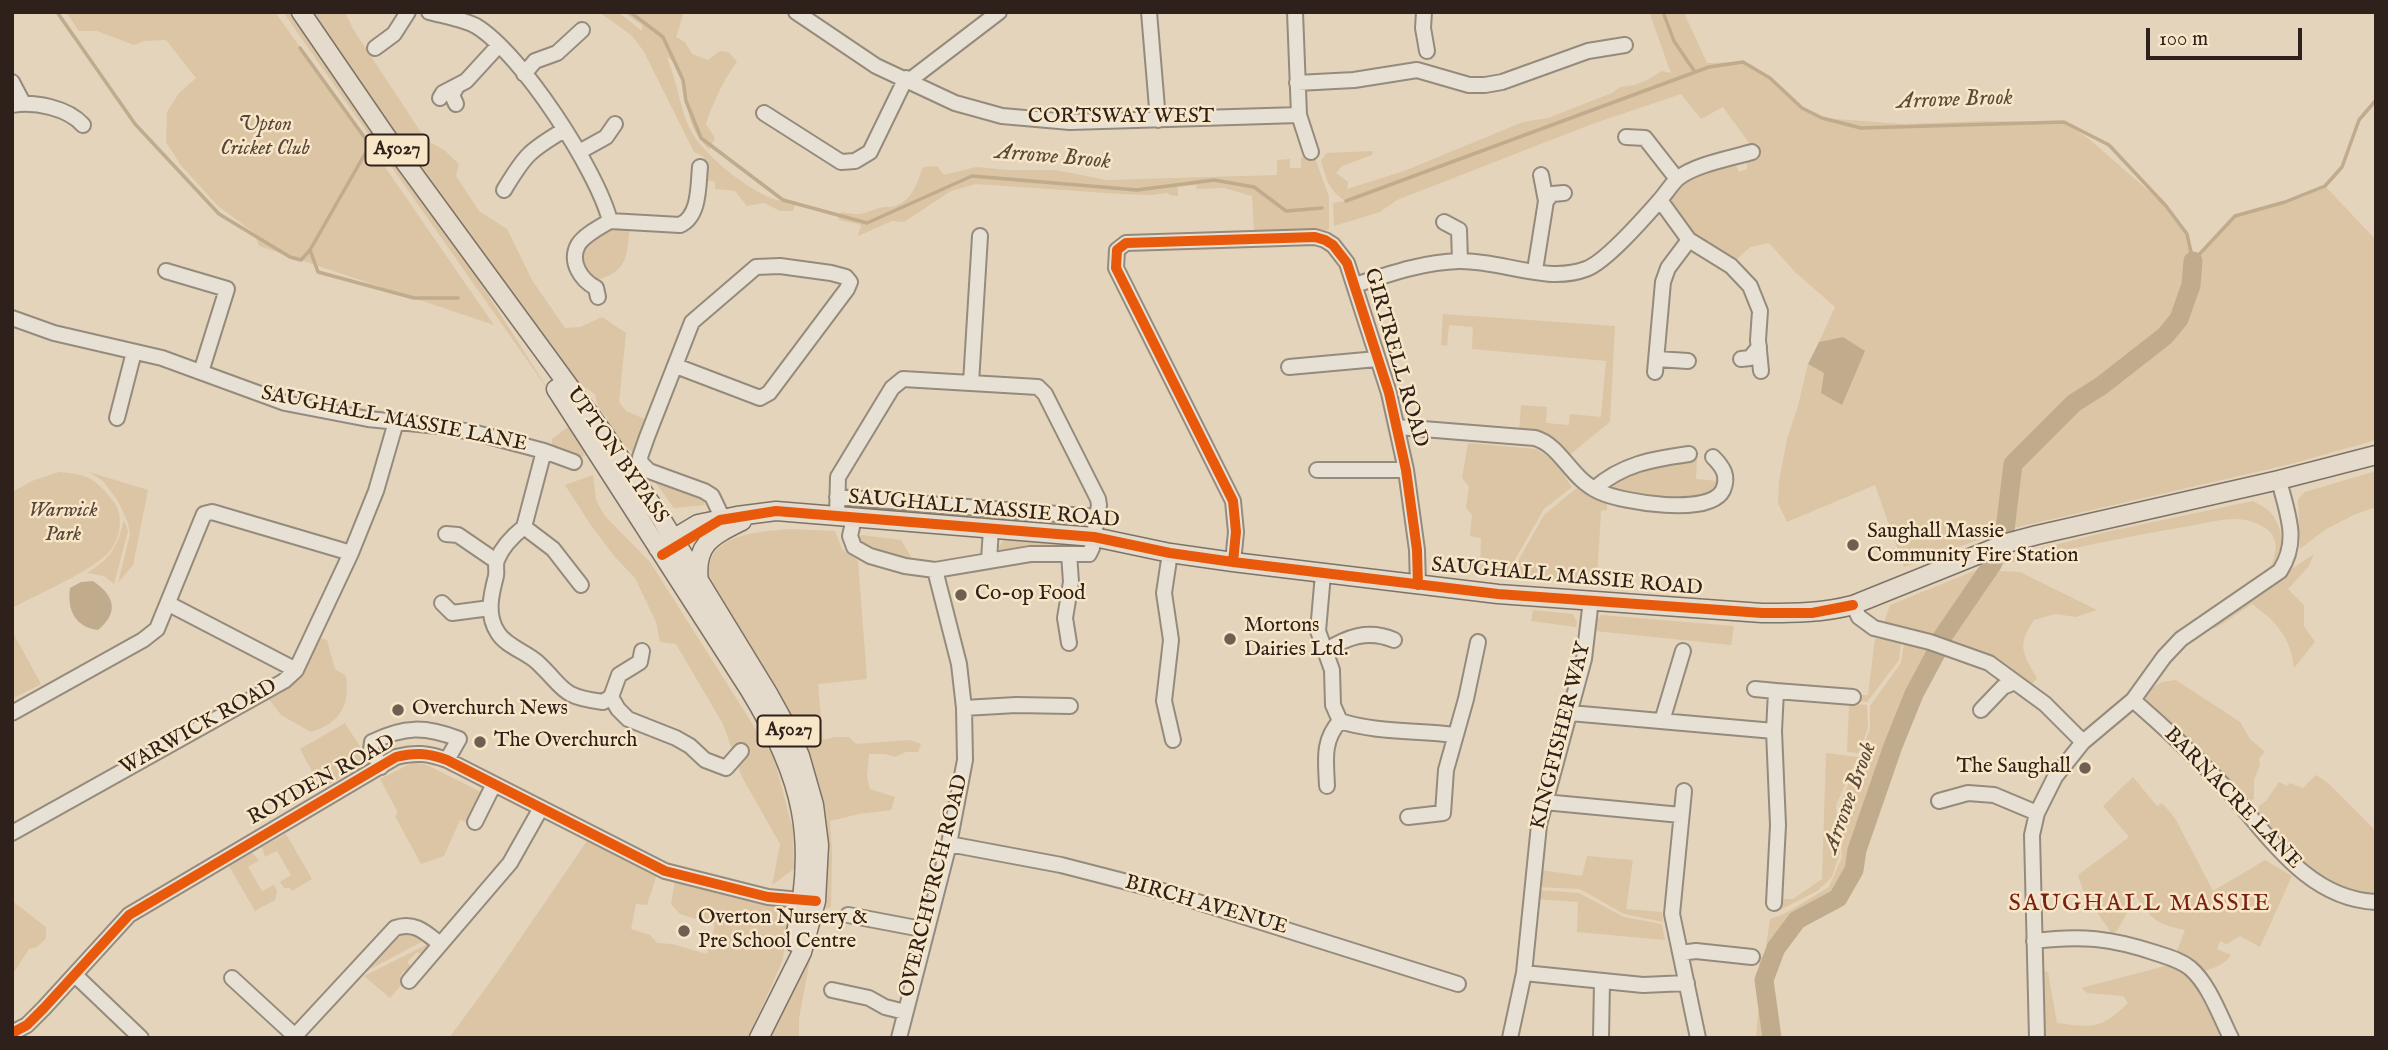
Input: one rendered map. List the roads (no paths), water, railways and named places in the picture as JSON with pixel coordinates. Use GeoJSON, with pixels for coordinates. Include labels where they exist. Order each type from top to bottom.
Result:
{"type":"FeatureCollection","features":[{"type":"Feature","properties":{"kind":"main road","name":"UPTON BYPASS"},"geometry":{"type":"LineString","coordinates":[[301,12],[388,139],[495,287],[604,466],[668,548],[699,582],[769,695],[800,756],[814,805],[819,845],[802,952],[759,1038]]}},
{"type":"Feature","properties":{"kind":"main road","name":"SAUGHALL MASSIE ROAD"},"geometry":{"type":"LineString","coordinates":[[668,548],[722,519],[776,511],[1094,537],[1170,553],[1419,585],[1762,613],[1812,613],[1853,605],[2007,543],[2376,455]]}},
{"type":"Feature","properties":{"kind":"main road"},"geometry":{"type":"LineString","coordinates":[[699,582],[698,559],[705,544],[755,514]]}},
{"type":"Feature","properties":{"kind":"main road","name":"UPTON BYPASS"},"geometry":{"type":"LineString","coordinates":[[668,548],[724,649],[768,719],[785,756],[796,787],[806,843],[809,901]]}},
{"type":"Feature","properties":{"kind":"street"},"geometry":{"type":"LineString","coordinates":[[375,48],[394,34],[408,12]]}},
{"type":"Feature","properties":{"kind":"street"},"geometry":{"type":"LineString","coordinates":[[429,12],[454,16],[475,26],[499,46],[524,74],[579,152],[606,206],[610,221]]}},
{"type":"Feature","properties":{"kind":"street","name":"CORTSWAY WEST"},"geometry":{"type":"LineString","coordinates":[[796,12],[876,65],[955,103],[1002,116],[1070,122],[1298,115]]}},
{"type":"Feature","properties":{"kind":"street"},"geometry":{"type":"LineString","coordinates":[[764,113],[841,162],[855,161],[870,152],[908,79],[999,12]]}},
{"type":"Feature","properties":{"kind":"street"},"geometry":{"type":"LineString","coordinates":[[1149,12],[1158,120]]}},
{"type":"Feature","properties":{"kind":"street"},"geometry":{"type":"LineString","coordinates":[[1295,12],[1298,115],[1311,152]]}},
{"type":"Feature","properties":{"kind":"street"},"geometry":{"type":"LineString","coordinates":[[1424,12],[1423,28],[1427,51]]}},
{"type":"Feature","properties":{"kind":"street"},"geometry":{"type":"LineString","coordinates":[[524,74],[535,61],[557,53],[582,30]]}},
{"type":"Feature","properties":{"kind":"street"},"geometry":{"type":"LineString","coordinates":[[1297,83],[1354,80],[1417,71],[1469,85],[1485,85],[1502,82],[1588,51],[1625,45]]}},
{"type":"Feature","properties":{"kind":"street"},"geometry":{"type":"LineString","coordinates":[[440,98],[443,93],[466,81],[499,46]]}},
{"type":"Feature","properties":{"kind":"street"},"geometry":{"type":"LineString","coordinates":[[12,82],[18,104],[45,107],[75,116],[83,125]]}},
{"type":"Feature","properties":{"kind":"street"},"geometry":{"type":"LineString","coordinates":[[456,88],[452,95],[456,104]]}},
{"type":"Feature","properties":{"kind":"street"},"geometry":{"type":"LineString","coordinates":[[579,152],[606,137],[615,124]]}},
{"type":"Feature","properties":{"kind":"street"},"geometry":{"type":"LineString","coordinates":[[504,190],[525,156],[564,130]]}},
{"type":"Feature","properties":{"kind":"street"},"geometry":{"type":"LineString","coordinates":[[1626,137],[1645,138],[1677,179]]}},
{"type":"Feature","properties":{"kind":"street"},"geometry":{"type":"LineString","coordinates":[[1355,285],[1424,265],[1460,261],[1554,274],[1573,273],[1590,268],[1688,171],[1752,152]]}},
{"type":"Feature","properties":{"kind":"street"},"geometry":{"type":"LineString","coordinates":[[598,296],[596,288],[588,284],[577,269],[576,251],[579,243],[610,221],[680,225],[686,222],[695,208],[700,167]]}},
{"type":"Feature","properties":{"kind":"street"},"geometry":{"type":"LineString","coordinates":[[1535,270],[1546,201],[1541,176]]}},
{"type":"Feature","properties":{"kind":"street"},"geometry":{"type":"LineString","coordinates":[[1546,201],[1552,194],[1564,193]]}},
{"type":"Feature","properties":{"kind":"street"},"geometry":{"type":"LineString","coordinates":[[1660,200],[1689,240],[1731,266],[1750,286],[1759,312],[1761,371]]}},
{"type":"Feature","properties":{"kind":"street"},"geometry":{"type":"LineString","coordinates":[[1444,222],[1464,226],[1460,261]]}},
{"type":"Feature","properties":{"kind":"street"},"geometry":{"type":"LineString","coordinates":[[971,383],[980,236]]}},
{"type":"Feature","properties":{"kind":"street","name":"GIRTRELL ROAD"},"geometry":{"type":"LineString","coordinates":[[1234,562],[1235,506],[1116,268],[1117,250],[1126,243],[1315,237],[1325,240],[1341,253],[1355,285],[1398,427],[1406,470],[1419,585]]}},
{"type":"Feature","properties":{"kind":"street"},"geometry":{"type":"LineString","coordinates":[[1688,361],[1656,365],[1663,282],[1668,268],[1689,240]]}},
{"type":"Feature","properties":{"kind":"street"},"geometry":{"type":"LineString","coordinates":[[676,366],[760,398],[769,393],[850,282],[846,277],[780,266],[757,267],[692,322],[640,457],[646,469],[712,496],[722,519]]}},
{"type":"Feature","properties":{"kind":"street"},"geometry":{"type":"LineString","coordinates":[[166,271],[227,289],[201,372]]}},
{"type":"Feature","properties":{"kind":"street","name":"SAUGHALL MASSIE LANE"},"geometry":{"type":"LineString","coordinates":[[12,318],[54,333],[162,358],[285,402],[475,433],[544,451],[574,463]]}},
{"type":"Feature","properties":{"kind":"street"},"geometry":{"type":"LineString","coordinates":[[1741,359],[1750,358],[1759,347]]}},
{"type":"Feature","properties":{"kind":"street"},"geometry":{"type":"LineString","coordinates":[[117,418],[134,352]]}},
{"type":"Feature","properties":{"kind":"street"},"geometry":{"type":"LineString","coordinates":[[1289,368],[1377,359]]}},
{"type":"Feature","properties":{"kind":"street"},"geometry":{"type":"LineString","coordinates":[[845,517],[837,497],[838,477],[896,383],[903,379],[1038,387],[1042,390],[1098,499],[1094,537]]}},
{"type":"Feature","properties":{"kind":"street","name":"WARWICK ROAD"},"geometry":{"type":"LineString","coordinates":[[12,833],[284,681],[296,670],[351,554],[376,491],[396,422]]}},
{"type":"Feature","properties":{"kind":"street"},"geometry":{"type":"LineString","coordinates":[[1398,427],[1535,438],[1552,446],[1568,468],[1594,489],[1640,503],[1698,504],[1716,499],[1726,483],[1726,474],[1713,457]]}},
{"type":"Feature","properties":{"kind":"street"},"geometry":{"type":"LineString","coordinates":[[544,451],[524,527],[508,543],[496,561],[497,572],[490,608],[498,633],[536,661],[559,688],[575,698],[593,701],[603,702],[611,696],[619,675],[640,662],[642,651]]}},
{"type":"Feature","properties":{"kind":"street"},"geometry":{"type":"LineString","coordinates":[[1594,489],[1625,468],[1689,454]]}},
{"type":"Feature","properties":{"kind":"street"},"geometry":{"type":"LineString","coordinates":[[1317,470],[1406,470]]}},
{"type":"Feature","properties":{"kind":"street"},"geometry":{"type":"LineString","coordinates":[[2037,1038],[2032,835],[2037,813],[2055,777],[2083,743],[2133,700],[2164,657],[2181,639],[2280,571],[2289,557],[2291,542],[2289,519],[2279,480]]}},
{"type":"Feature","properties":{"kind":"street","name":"SAUGHALL MASSIE ROAD"},"geometry":{"type":"LineString","coordinates":[[837,497],[1097,517]]}},
{"type":"Feature","properties":{"kind":"street"},"geometry":{"type":"LineString","coordinates":[[12,713],[143,640],[157,629],[204,514],[212,512],[351,554]]}},
{"type":"Feature","properties":{"kind":"street","name":"SAUGHALL MASSIE ROAD"},"geometry":{"type":"LineString","coordinates":[[845,517],[853,547],[859,551],[881,560],[935,570],[1030,554],[1089,554],[1094,537]]}},
{"type":"Feature","properties":{"kind":"street"},"geometry":{"type":"LineString","coordinates":[[524,527],[553,548],[581,585]]}},
{"type":"Feature","properties":{"kind":"street"},"geometry":{"type":"LineString","coordinates":[[989,560],[991,529]]}},
{"type":"Feature","properties":{"kind":"street"},"geometry":{"type":"LineString","coordinates":[[446,534],[458,535],[496,561]]}},
{"type":"Feature","properties":{"kind":"street"},"geometry":{"type":"LineString","coordinates":[[1170,553],[1164,593],[1171,640],[1164,701],[1173,740]]}},
{"type":"Feature","properties":{"kind":"street"},"geometry":{"type":"LineString","coordinates":[[1069,554],[1071,582],[1065,618],[1069,643]]}},
{"type":"Feature","properties":{"kind":"street","name":"OVERCHURCH ROAD"},"geometry":{"type":"LineString","coordinates":[[899,1038],[949,844],[965,760],[964,708],[959,664],[935,570]]}},
{"type":"Feature","properties":{"kind":"street"},"geometry":{"type":"LineString","coordinates":[[1323,574],[1318,631],[1332,670],[1333,705],[1340,721],[1361,728],[1423,730],[1455,735]]}},
{"type":"Feature","properties":{"kind":"street","name":"KINGFISHER WAY"},"geometry":{"type":"LineString","coordinates":[[1510,1038],[1524,973],[1539,825],[1584,659],[1591,600]]}},
{"type":"Feature","properties":{"kind":"street"},"geometry":{"type":"LineString","coordinates":[[442,603],[452,613],[490,608]]}},
{"type":"Feature","properties":{"kind":"street"},"geometry":{"type":"LineString","coordinates":[[169,604],[296,670]]}},
{"type":"Feature","properties":{"kind":"street"},"geometry":{"type":"LineString","coordinates":[[1853,605],[1859,617],[1874,628],[1930,642],[1989,663],[2045,704],[2083,743]]}},
{"type":"Feature","properties":{"kind":"street"},"geometry":{"type":"LineString","coordinates":[[1325,651],[1345,638],[1363,634],[1381,634],[1394,640]]}},
{"type":"Feature","properties":{"kind":"street"},"geometry":{"type":"LineString","coordinates":[[1408,817],[1443,813],[1446,770],[1466,699],[1478,642]]}},
{"type":"Feature","properties":{"kind":"street"},"geometry":{"type":"LineString","coordinates":[[1662,721],[1683,651]]}},
{"type":"Feature","properties":{"kind":"street"},"geometry":{"type":"LineString","coordinates":[[1981,710],[2003,687],[2015,682]]}},
{"type":"Feature","properties":{"kind":"street"},"geometry":{"type":"LineString","coordinates":[[1755,689],[1853,697]]}},
{"type":"Feature","properties":{"kind":"street"},"geometry":{"type":"LineString","coordinates":[[1774,903],[1778,825],[1774,731],[1776,691]]}},
{"type":"Feature","properties":{"kind":"street"},"geometry":{"type":"LineString","coordinates":[[611,696],[628,719],[676,738],[705,760],[726,768],[741,751]]}},
{"type":"Feature","properties":{"kind":"street","name":"BARNACRE LANE"},"geometry":{"type":"LineString","coordinates":[[2133,700],[2190,751],[2296,868],[2323,888],[2356,901],[2376,902]]}},
{"type":"Feature","properties":{"kind":"street"},"geometry":{"type":"LineString","coordinates":[[964,708],[1070,706]]}},
{"type":"Feature","properties":{"kind":"street"},"geometry":{"type":"LineString","coordinates":[[1570,713],[1774,731]]}},
{"type":"Feature","properties":{"kind":"street"},"geometry":{"type":"LineString","coordinates":[[1327,786],[1326,742],[1340,721]]}},
{"type":"Feature","properties":{"kind":"street"},"geometry":{"type":"LineString","coordinates":[[381,767],[370,750],[372,742],[390,733],[413,729],[436,730],[459,739],[447,760]]}},
{"type":"Feature","properties":{"kind":"street","name":"ROYDEN ROAD"},"geometry":{"type":"LineString","coordinates":[[15,1034],[75,975],[128,915],[396,757],[413,752],[447,760],[665,871],[768,897],[809,901]]}},
{"type":"Feature","properties":{"kind":"street"},"geometry":{"type":"LineString","coordinates":[[475,822],[494,784]]}},
{"type":"Feature","properties":{"kind":"street"},"geometry":{"type":"LineString","coordinates":[[1684,791],[1672,914],[1698,1038]]}},
{"type":"Feature","properties":{"kind":"street"},"geometry":{"type":"LineString","coordinates":[[1939,801],[1968,793],[1994,795],[2037,813]]}},
{"type":"Feature","properties":{"kind":"street"},"geometry":{"type":"LineString","coordinates":[[1544,802],[1681,816]]}},
{"type":"Feature","properties":{"kind":"street"},"geometry":{"type":"LineString","coordinates":[[409,981],[510,863],[541,808]]}},
{"type":"Feature","properties":{"kind":"street","name":"BIRCH AVENUE"},"geometry":{"type":"LineString","coordinates":[[949,844],[1061,864],[1166,892],[1458,984]]}},
{"type":"Feature","properties":{"kind":"street"},"geometry":{"type":"LineString","coordinates":[[848,915],[927,930]]}},
{"type":"Feature","properties":{"kind":"street"},"geometry":{"type":"LineString","coordinates":[[232,978],[294,1037],[395,928],[414,925],[440,944]]}},
{"type":"Feature","properties":{"kind":"street"},"geometry":{"type":"LineString","coordinates":[[2034,941],[2094,937],[2178,960],[2200,980],[2231,1038]]}},
{"type":"Feature","properties":{"kind":"street"},"geometry":{"type":"LineString","coordinates":[[1680,953],[1696,951],[1752,957]]}},
{"type":"Feature","properties":{"kind":"street"},"geometry":{"type":"LineString","coordinates":[[1524,973],[1643,985],[1686,983]]}},
{"type":"Feature","properties":{"kind":"street"},"geometry":{"type":"LineString","coordinates":[[75,975],[141,1038]]}},
{"type":"Feature","properties":{"kind":"street"},"geometry":{"type":"LineString","coordinates":[[1601,1038],[1602,981]]}},
{"type":"Feature","properties":{"kind":"street"},"geometry":{"type":"LineString","coordinates":[[832,990],[869,998],[885,1007],[905,1012]]}},
{"type":"Feature","properties":{"kind":"waterway"},"geometry":{"type":"LineString","coordinates":[[57,12],[135,124],[219,214],[290,257],[301,260],[310,250]]}},
{"type":"Feature","properties":{"kind":"waterway","name":"Arrowe Brook"},"geometry":{"type":"LineString","coordinates":[[630,12],[663,37],[683,80],[686,101],[701,138],[783,200],[867,223],[972,176],[1137,190],[1214,180],[1254,187],[1286,211],[1322,208]]}},
{"type":"Feature","properties":{"kind":"waterway"},"geometry":{"type":"LineString","coordinates":[[1663,12],[1674,41],[1695,72]]}},
{"type":"Feature","properties":{"kind":"waterway"},"geometry":{"type":"LineString","coordinates":[[300,48],[370,145],[310,250],[318,272],[414,298],[458,298]]}},
{"type":"Feature","properties":{"kind":"waterway","name":"Arrowe Brook"},"geometry":{"type":"LineString","coordinates":[[1346,201],[1709,67],[1743,62],[1770,78],[1802,108],[1822,118],[1861,128],[2064,122],[2109,145],[2166,206],[2187,234],[2193,261]]}},
{"type":"Feature","properties":{"kind":"waterway"},"geometry":{"type":"LineString","coordinates":[[2194,260],[2235,216],[2285,202],[2325,186],[2342,167],[2359,120],[2376,100]]}},
{"type":"Feature","properties":{"kind":"waterway","name":"Arrowe Brook"},"geometry":{"type":"LineString","coordinates":[[2005,530],[2013,464],[2074,403],[2101,386],[2165,336],[2179,319],[2191,285],[2193,261]]}},
{"type":"Feature","properties":{"kind":"waterway","name":"Arrowe Brook"},"geometry":{"type":"LineString","coordinates":[[1772,1038],[1764,980],[1776,948],[1797,920],[1838,898],[1854,870],[1857,850],[1914,694],[1941,639],[1993,563]]}},
{"type":"Feature","properties":{"kind":"place","name":"Saughall Massie Community Fire Station"},"geometry":{"type":"Point","coordinates":[1853,545]}},
{"type":"Feature","properties":{"kind":"place","name":"Co-op Food"},"geometry":{"type":"Point","coordinates":[961,595]}},
{"type":"Feature","properties":{"kind":"place","name":"Mortons Dairies Ltd."},"geometry":{"type":"Point","coordinates":[1230,639]}},
{"type":"Feature","properties":{"kind":"place","name":"Overchurch News"},"geometry":{"type":"Point","coordinates":[398,710]}},
{"type":"Feature","properties":{"kind":"place","name":"The Overchurch"},"geometry":{"type":"Point","coordinates":[480,742]}},
{"type":"Feature","properties":{"kind":"place","name":"The Saughall"},"geometry":{"type":"Point","coordinates":[2085,768]}},
{"type":"Feature","properties":{"kind":"place","name":"Overton Nursery & Pre School Centre"},"geometry":{"type":"Point","coordinates":[684,931]}},
{"type":"Feature","properties":{"kind":"district","name":"SAUGHALL MASSIE"},"geometry":{"type":"Point","coordinates":[2140,905]}},
{"type":"Feature","properties":{"kind":"park label","name":"Upton Cricket Club"},"geometry":{"type":"Point","coordinates":[265,138]}},
{"type":"Feature","properties":{"kind":"park label","name":"Warwick Park"},"geometry":{"type":"Point","coordinates":[63,524]}}]}
